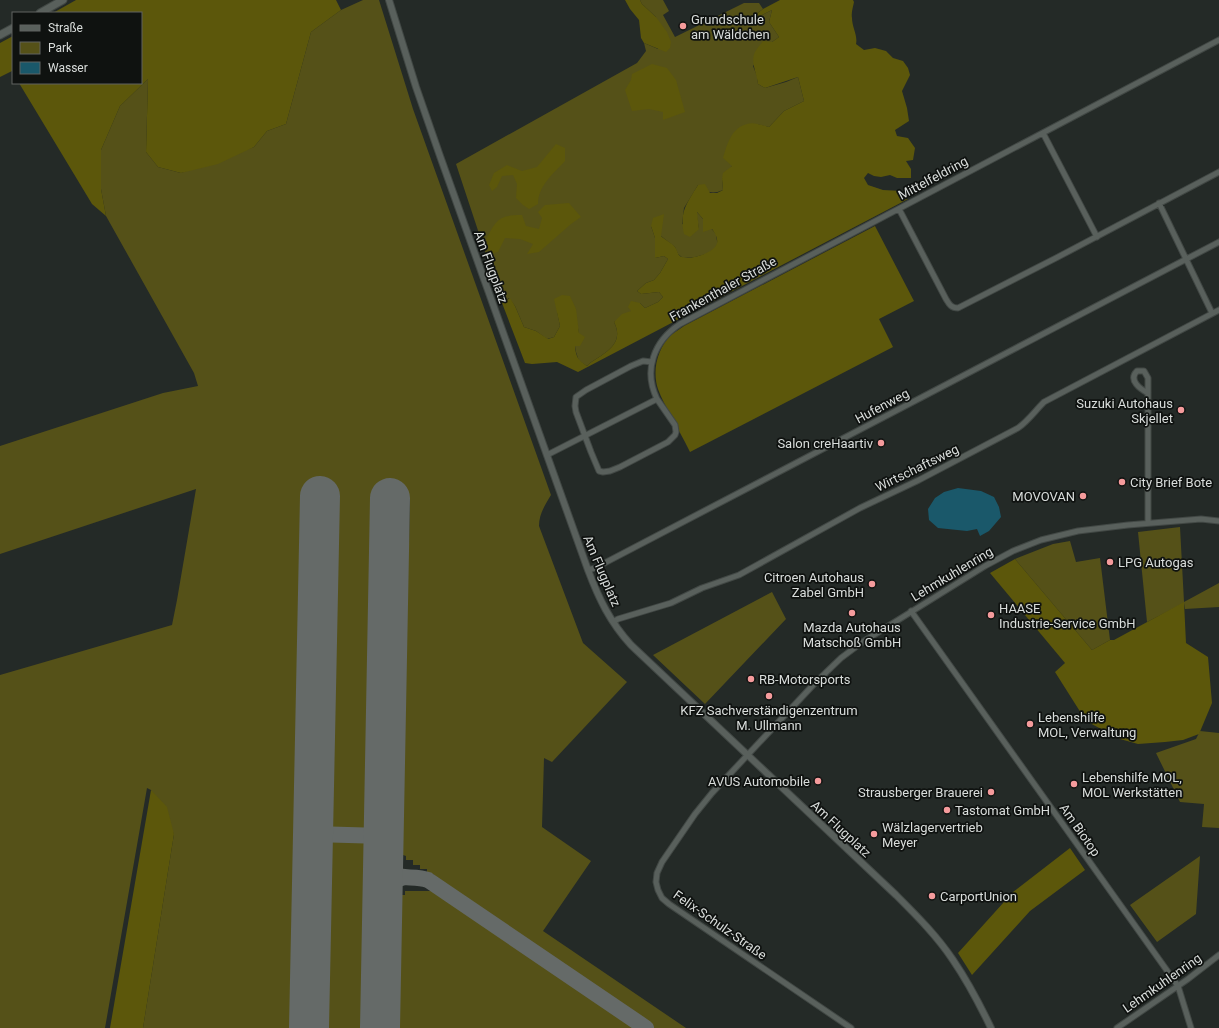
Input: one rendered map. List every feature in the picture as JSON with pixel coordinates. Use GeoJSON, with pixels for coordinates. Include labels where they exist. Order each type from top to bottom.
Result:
{"type":"FeatureCollection","features":[{"type":"Feature","properties":{"kind":"main road"},"geometry":{"type":"LineString","coordinates":[[42,12],[63,0]]}},
{"type":"Feature","properties":{"kind":"main road"},"geometry":{"type":"LineString","coordinates":[[0,35],[12,29]]}},
{"type":"Feature","properties":{"kind":"street","name":"Am Flugplatz"},"geometry":{"type":"LineString","coordinates":[[389,0],[416,87],[440,156],[588,570],[598,596],[613,622],[619,632],[631,645],[896,895],[934,935],[954,961],[969,985],[991,1028]]}},
{"type":"Feature","properties":{"kind":"street","name":"Mittelfeldring"},"geometry":{"type":"LineString","coordinates":[[1219,40],[898,208],[946,299],[951,306],[958,308],[1097,237],[1219,172]]}},
{"type":"Feature","properties":{"kind":"street"},"geometry":{"type":"LineString","coordinates":[[1043,133],[1097,237]]}},
{"type":"Feature","properties":{"kind":"street"},"geometry":{"type":"LineString","coordinates":[[1159,203],[1212,313]]}},
{"type":"Feature","properties":{"kind":"street","name":"Frankenthaler Straße"},"geometry":{"type":"LineString","coordinates":[[585,436],[596,466],[599,471],[603,472],[620,467],[668,442],[675,435],[675,424],[657,399],[651,381],[652,362],[657,348],[663,338],[680,324],[898,208]]}},
{"type":"Feature","properties":{"kind":"street","name":"Hufenweg"},"geometry":{"type":"LineString","coordinates":[[588,570],[596,568],[1219,242]]}},
{"type":"Feature","properties":{"kind":"street","name":"Wirtschaftsweg"},"geometry":{"type":"LineString","coordinates":[[613,622],[618,619],[671,603],[702,588],[739,575],[860,508],[919,480],[1018,428],[1026,422],[1044,402],[1219,310]]}},
{"type":"Feature","properties":{"kind":"street"},"geometry":{"type":"LineString","coordinates":[[585,436],[576,412],[576,397],[631,366],[643,361],[652,362]]}},
{"type":"Feature","properties":{"kind":"street"},"geometry":{"type":"LineString","coordinates":[[1148,393],[1148,523]]}},
{"type":"Feature","properties":{"kind":"street"},"geometry":{"type":"LineString","coordinates":[[547,455],[657,399]]}},
{"type":"Feature","properties":{"kind":"street","name":"Lehmkuhlenring"},"geometry":{"type":"LineString","coordinates":[[747,755],[815,683],[841,658],[861,643],[985,566],[1027,545],[1078,531],[1201,519],[1219,521]]}},
{"type":"Feature","properties":{"kind":"street","name":"Am Biotop"},"geometry":{"type":"LineString","coordinates":[[911,612],[1178,986],[1191,1028]]}},
{"type":"Feature","properties":{"kind":"street","name":"Felix-Schulz-Straße"},"geometry":{"type":"LineString","coordinates":[[747,755],[703,803],[662,862],[656,878],[658,890],[662,898],[669,904],[851,1028]]}},
{"type":"Feature","properties":{"kind":"street","name":"Lehmkuhlenring"},"geometry":{"type":"LineString","coordinates":[[1117,1028],[1205,967],[1219,955]]}},
{"type":"Feature","properties":{"kind":"green space"},"geometry":{"type":"Polygon","coordinates":[[[363,0],[379,0],[413,109],[551,495],[541,514],[539,526],[583,643],[627,682],[552,762],[544,758],[542,827],[591,861],[543,931],[686,1028],[654,1028],[435,879],[436,877],[434,874],[427,874],[427,869],[420,869],[420,865],[413,865],[413,860],[406,860],[406,856],[403,855],[403,851],[399,851],[399,847],[396,847],[402,544],[409,544],[410,498],[371,497],[370,537],[377,538],[367,1028],[143,1028],[174,834],[151,790],[147,788],[105,1028],[0,1028],[0,675],[172,625],[196,489],[0,554],[0,446],[163,393],[198,386],[194,373],[106,216],[101,189],[101,150],[120,106],[148,79],[146,152],[158,167],[181,173],[254,147],[267,131],[286,124],[311,32],[341,10],[363,0]]]}},
{"type":"Feature","properties":{"kind":"green space"},"geometry":{"type":"Polygon","coordinates":[[[640,0],[663,0],[669,11],[663,15],[675,37],[744,3],[759,3],[763,9],[752,17],[758,17],[772,10],[769,22],[779,37],[772,42],[753,66],[758,84],[765,88],[798,77],[804,101],[784,111],[769,127],[756,124],[732,166],[722,179],[723,190],[710,192],[698,185],[684,208],[682,224],[699,229],[696,211],[716,234],[718,248],[706,254],[683,258],[678,254],[675,247],[651,226],[655,238],[655,258],[664,256],[668,259],[654,280],[646,283],[637,291],[641,294],[659,292],[663,297],[658,302],[645,308],[640,303],[632,311],[614,322],[617,330],[617,336],[612,347],[587,366],[579,361],[576,352],[575,346],[579,333],[577,323],[557,311],[560,326],[554,337],[547,339],[536,331],[524,327],[515,306],[509,298],[502,303],[456,164],[637,63],[646,51],[644,43],[658,49],[656,17],[642,4],[640,0]]]}},
{"type":"Feature","properties":{"kind":"green space"},"geometry":{"type":"Polygon","coordinates":[[[1180,527],[1184,602],[1219,583],[1219,607],[1185,609],[1184,603],[1147,622],[1138,532],[1180,527]]]}},
{"type":"Feature","properties":{"kind":"green space"},"geometry":{"type":"Polygon","coordinates":[[[1070,541],[1076,562],[1100,558],[1110,640],[1092,650],[1015,559],[1053,544],[1070,541]]]}},
{"type":"Feature","properties":{"kind":"green space"},"geometry":{"type":"Polygon","coordinates":[[[772,592],[786,619],[705,704],[653,655],[772,592]]]}},
{"type":"Feature","properties":{"kind":"green space"},"geometry":{"type":"Polygon","coordinates":[[[1200,731],[1219,733],[1219,828],[1202,827],[1204,804],[1180,802],[1156,753],[1196,739],[1200,731]]]}},
{"type":"Feature","properties":{"kind":"green space"},"geometry":{"type":"Polygon","coordinates":[[[1200,856],[1196,914],[1157,942],[1130,905],[1200,856]]]}},
{"type":"Feature","properties":{"kind":"green space"},"geometry":{"type":"Polygon","coordinates":[[[434,890],[638,1028],[392,1028],[394,900],[398,900],[398,895],[405,895],[405,891],[434,890]]]}},
{"type":"Feature","properties":{"kind":"shaded area"},"geometry":{"type":"Polygon","coordinates":[[[76,0],[336,0],[341,10],[311,32],[286,124],[267,131],[254,147],[218,164],[181,173],[158,167],[146,152],[148,79],[120,106],[101,150],[101,189],[106,216],[92,204],[20,84],[142,84],[142,12],[55,12],[76,0]]]}},
{"type":"Feature","properties":{"kind":"shaded area"},"geometry":{"type":"Polygon","coordinates":[[[625,0],[640,0],[642,4],[656,17],[667,32],[671,42],[670,48],[666,52],[644,43],[641,38],[639,20],[625,0]]]}},
{"type":"Feature","properties":{"kind":"shaded area"},"geometry":{"type":"Polygon","coordinates":[[[780,0],[853,0],[852,16],[856,44],[864,50],[875,48],[886,51],[893,58],[903,61],[908,68],[910,75],[902,91],[909,121],[895,130],[897,136],[908,138],[915,148],[913,160],[906,161],[911,169],[911,178],[897,178],[890,175],[881,177],[868,173],[864,178],[868,185],[883,190],[902,191],[908,199],[578,372],[557,362],[532,364],[525,363],[502,303],[510,298],[524,327],[536,331],[548,339],[554,337],[560,326],[554,299],[562,295],[570,296],[576,309],[579,333],[585,337],[580,346],[575,346],[576,353],[578,358],[587,366],[612,347],[617,336],[617,330],[614,322],[622,314],[631,311],[628,307],[631,301],[640,303],[645,308],[658,302],[663,297],[659,292],[641,294],[637,291],[646,283],[654,280],[668,259],[664,256],[655,258],[655,238],[651,226],[653,218],[664,214],[661,236],[676,248],[678,254],[682,257],[697,257],[707,253],[715,247],[717,237],[712,229],[703,232],[703,219],[697,212],[699,229],[690,237],[684,234],[683,214],[690,197],[698,185],[705,184],[710,193],[717,193],[723,190],[723,173],[732,166],[723,158],[730,138],[737,129],[749,123],[769,127],[784,111],[804,101],[798,77],[765,88],[758,84],[753,64],[755,52],[763,41],[772,42],[779,37],[769,22],[772,10],[758,17],[751,18],[763,9],[780,0]]]}},
{"type":"Feature","properties":{"kind":"shaded area"},"geometry":{"type":"Polygon","coordinates":[[[12,37],[12,71],[0,77],[0,43],[12,37]]]}},
{"type":"Feature","properties":{"kind":"shaded area"},"geometry":{"type":"Polygon","coordinates":[[[652,64],[667,68],[676,80],[685,112],[663,120],[663,112],[649,109],[632,111],[625,90],[631,80],[632,74],[652,64]]]}},
{"type":"Feature","properties":{"kind":"shaded area"},"geometry":{"type":"Polygon","coordinates":[[[556,144],[565,148],[565,161],[543,186],[538,204],[529,209],[516,198],[517,184],[513,175],[502,176],[497,187],[492,191],[489,185],[494,173],[507,165],[522,171],[537,167],[556,144]]]}},
{"type":"Feature","properties":{"kind":"shaded area"},"geometry":{"type":"Polygon","coordinates":[[[569,203],[581,217],[539,252],[527,254],[533,244],[520,239],[505,238],[498,252],[490,254],[486,239],[496,223],[503,217],[522,215],[526,226],[539,229],[542,218],[538,212],[545,205],[569,203]]]}},
{"type":"Feature","properties":{"kind":"shaded area"},"geometry":{"type":"Polygon","coordinates":[[[875,226],[914,301],[879,319],[893,347],[690,452],[662,399],[656,382],[657,360],[666,341],[671,335],[684,326],[875,226]]]}},
{"type":"Feature","properties":{"kind":"shaded area"},"geometry":{"type":"Polygon","coordinates":[[[1015,559],[1092,650],[1110,640],[1114,640],[1184,602],[1186,643],[1208,657],[1212,703],[1199,734],[1183,740],[1138,744],[1120,739],[1086,721],[1055,672],[1065,663],[990,573],[1015,559]]]}},
{"type":"Feature","properties":{"kind":"shaded area"},"geometry":{"type":"Polygon","coordinates":[[[151,790],[167,807],[174,834],[143,1028],[110,1028],[151,790]]]}},
{"type":"Feature","properties":{"kind":"shaded area"},"geometry":{"type":"Polygon","coordinates":[[[1070,848],[1085,870],[1030,911],[972,975],[958,953],[1013,892],[1070,848]]]}},
{"type":"Feature","properties":{"kind":"water"},"geometry":{"type":"Polygon","coordinates":[[[958,488],[981,491],[994,497],[999,507],[1001,517],[989,531],[980,536],[977,529],[967,531],[938,528],[929,520],[928,509],[935,498],[944,492],[958,488]]]}},
{"type":"Feature","properties":{"kind":"taxiway"},"geometry":{"type":"LineString","coordinates":[[313,834],[383,836]]}},
{"type":"Feature","properties":{"kind":"taxiway"},"geometry":{"type":"LineString","coordinates":[[383,857],[385,866],[389,872],[400,877],[421,878],[428,880],[646,1028]]}},
{"type":"Feature","properties":{"kind":"taxiway"},"geometry":{"type":"LineString","coordinates":[[382,897],[386,886],[391,882],[402,878]]}},
{"type":"Feature","properties":{"kind":"runway"},"geometry":{"type":"LineString","coordinates":[[309,1028],[320,496]]}},
{"type":"Feature","properties":{"kind":"runway"},"geometry":{"type":"LineString","coordinates":[[380,1028],[390,498]]}},
{"type":"Feature","properties":{"kind":"place","name":"Grundschule am Wäldchen"},"geometry":{"type":"Point","coordinates":[683,26]}},
{"type":"Feature","properties":{"kind":"place","name":"Suzuki Autohaus Skjellet"},"geometry":{"type":"Point","coordinates":[1181,410]}},
{"type":"Feature","properties":{"kind":"place","name":"Salon creHaartiv"},"geometry":{"type":"Point","coordinates":[881,443]}},
{"type":"Feature","properties":{"kind":"place","name":"City Brief Bote"},"geometry":{"type":"Point","coordinates":[1122,482]}},
{"type":"Feature","properties":{"kind":"place","name":"MOVOVAN"},"geometry":{"type":"Point","coordinates":[1083,496]}},
{"type":"Feature","properties":{"kind":"place","name":"LPG Autogas"},"geometry":{"type":"Point","coordinates":[1110,562]}},
{"type":"Feature","properties":{"kind":"place","name":"Citroen Autohaus Zabel GmbH"},"geometry":{"type":"Point","coordinates":[872,584]}},
{"type":"Feature","properties":{"kind":"place","name":"Mazda Autohaus Matschoß GmbH"},"geometry":{"type":"Point","coordinates":[852,613]}},
{"type":"Feature","properties":{"kind":"place","name":"HAASE Industrie-Service GmbH"},"geometry":{"type":"Point","coordinates":[991,615]}},
{"type":"Feature","properties":{"kind":"place","name":"RB-Motorsports"},"geometry":{"type":"Point","coordinates":[751,679]}},
{"type":"Feature","properties":{"kind":"place","name":"KFZ Sachverständigenzentrum M. Ullmann"},"geometry":{"type":"Point","coordinates":[769,696]}},
{"type":"Feature","properties":{"kind":"place","name":"Lebenshilfe MOL, Verwaltung"},"geometry":{"type":"Point","coordinates":[1030,724]}},
{"type":"Feature","properties":{"kind":"place","name":"AVUS Automobile"},"geometry":{"type":"Point","coordinates":[818,781]}},
{"type":"Feature","properties":{"kind":"place","name":"Lebenshilfe MOL, MOL Werkstätten"},"geometry":{"type":"Point","coordinates":[1074,784]}},
{"type":"Feature","properties":{"kind":"place","name":"Strausberger Brauerei"},"geometry":{"type":"Point","coordinates":[991,792]}},
{"type":"Feature","properties":{"kind":"place","name":"Tastomat GmbH"},"geometry":{"type":"Point","coordinates":[947,810]}},
{"type":"Feature","properties":{"kind":"place","name":"Wälzlagervertrieb Meyer"},"geometry":{"type":"Point","coordinates":[874,834]}},
{"type":"Feature","properties":{"kind":"place","name":"CarportUnion"},"geometry":{"type":"Point","coordinates":[932,896]}}]}
